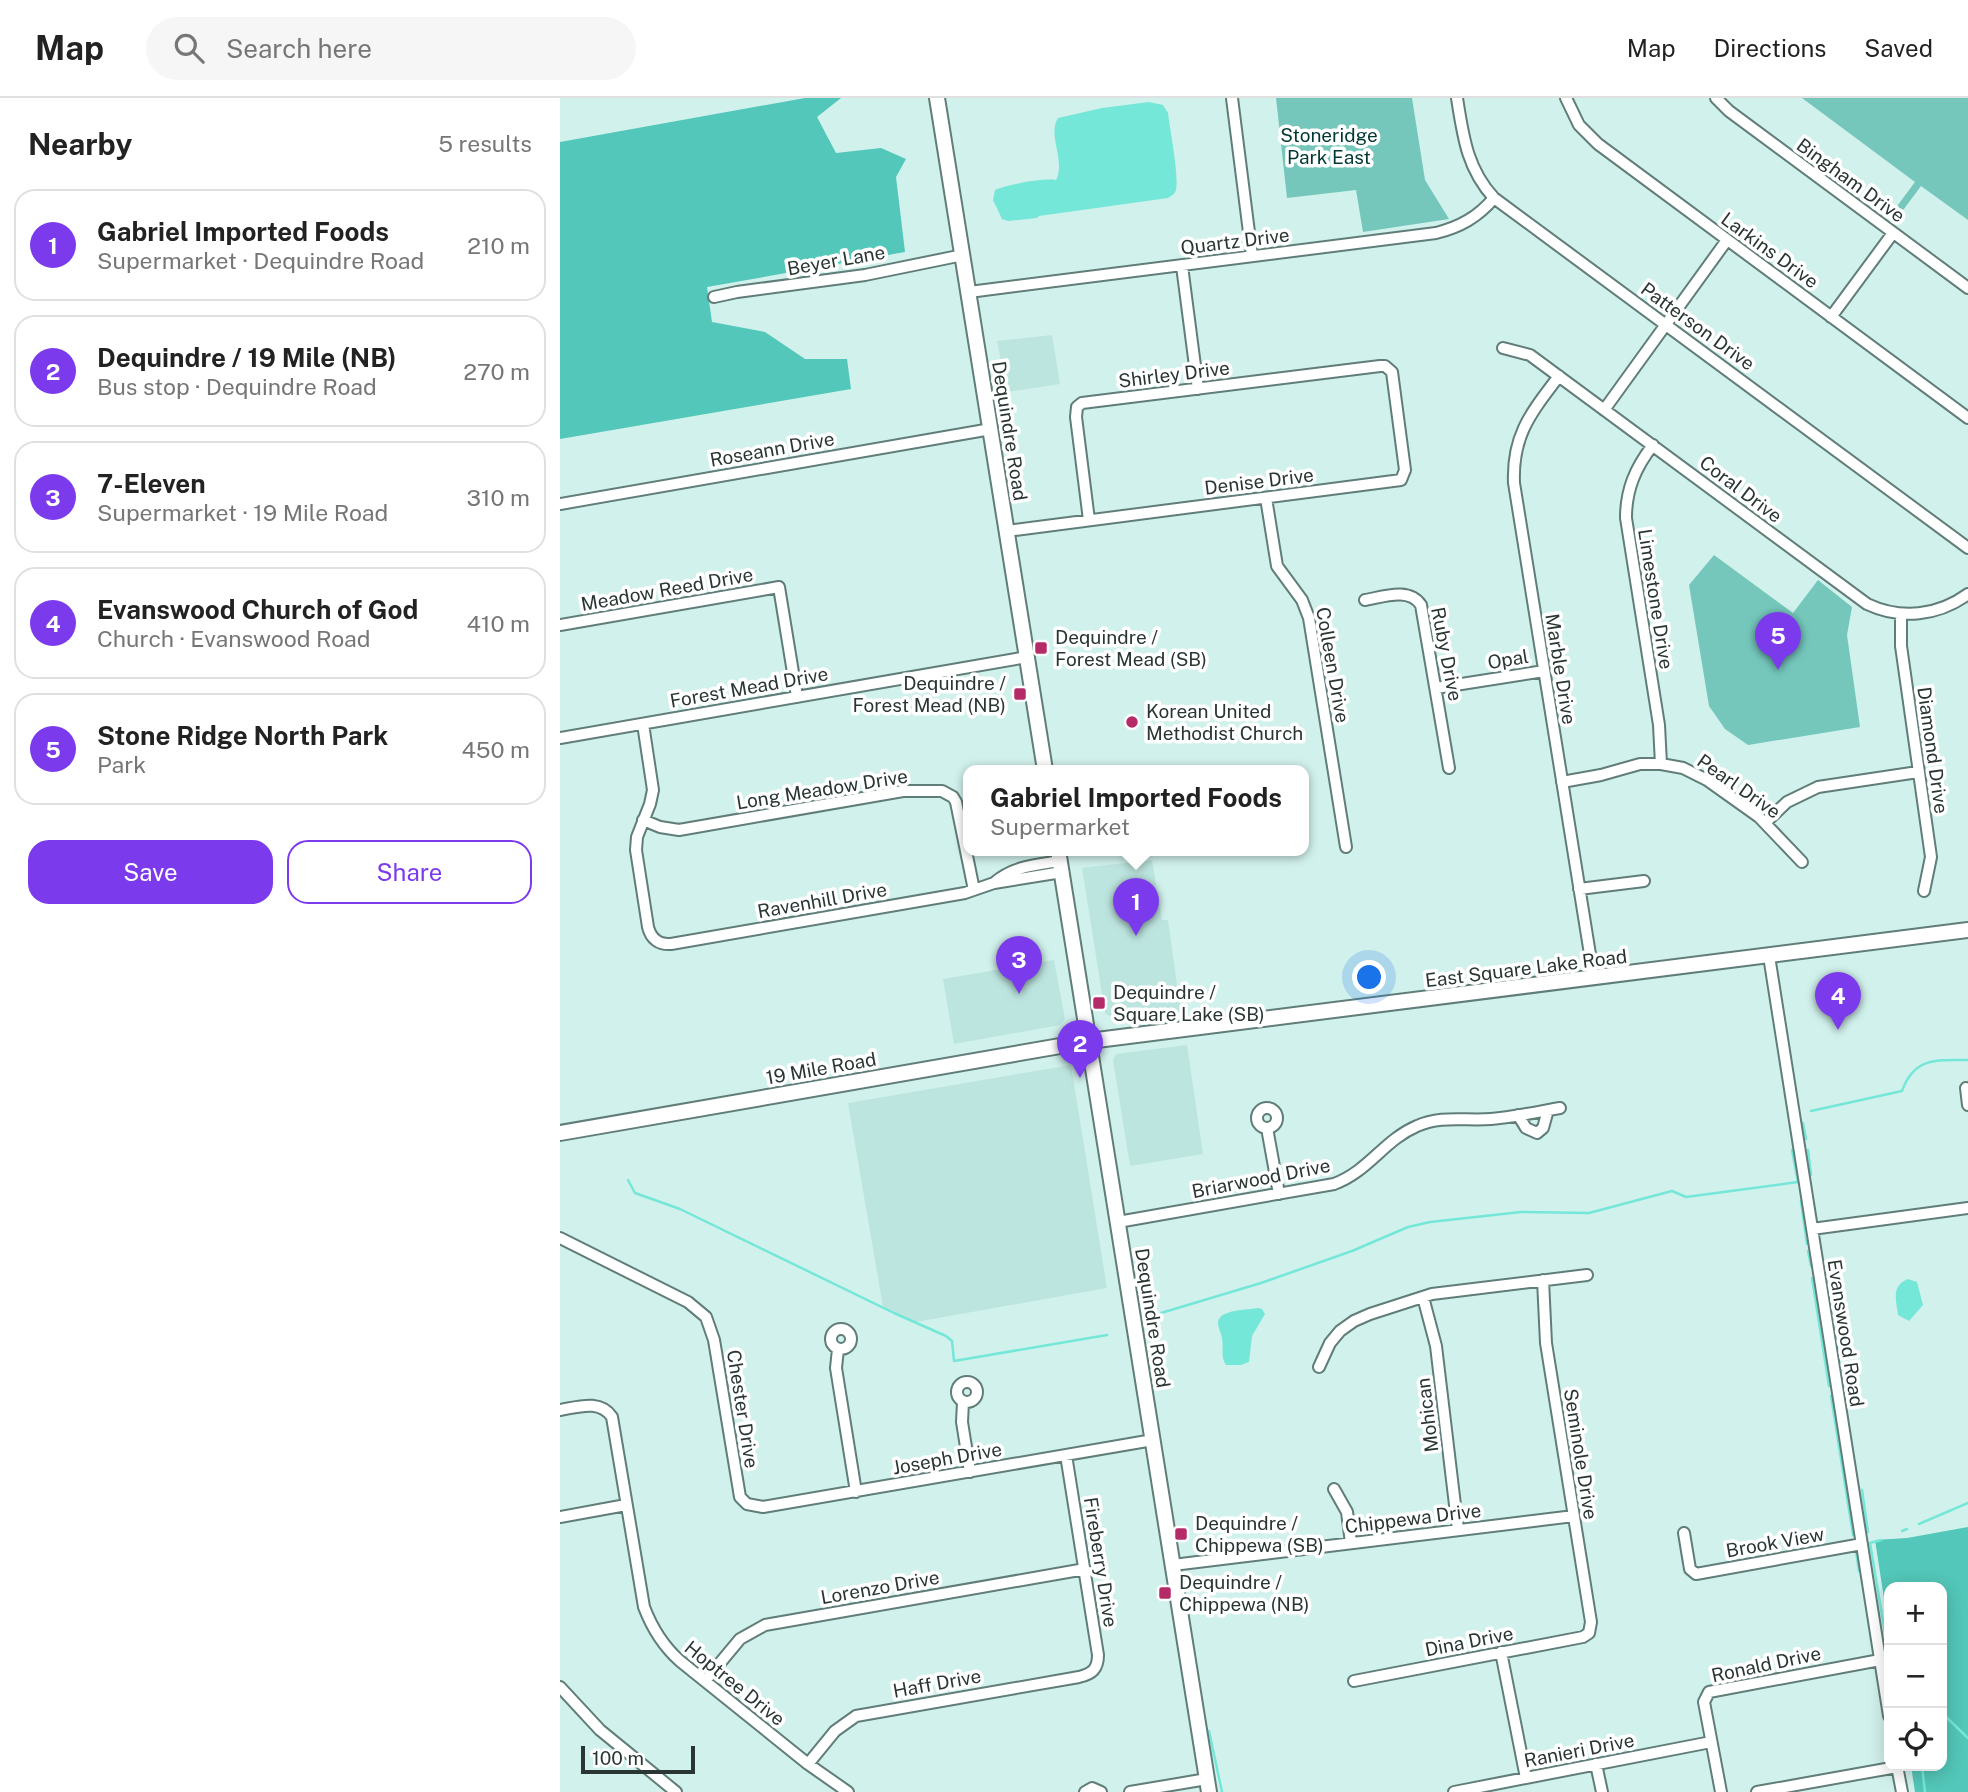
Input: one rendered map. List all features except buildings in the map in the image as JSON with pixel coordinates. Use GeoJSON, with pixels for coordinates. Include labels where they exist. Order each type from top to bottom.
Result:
{"type":"FeatureCollection","features":[{"type":"Feature","properties":{"kind":"main road","name":"Dequindre Road"},"geometry":{"type":"LineString","coordinates":[[937,98],[1044,765]]}},
{"type":"Feature","properties":{"kind":"main road","name":"Dequindre Road"},"geometry":{"type":"LineString","coordinates":[[1060,861],[1208,1785]]}},
{"type":"Feature","properties":{"kind":"main road","name":"East Square Lake Road"},"geometry":{"type":"LineString","coordinates":[[1089,1041],[1968,930]]}},
{"type":"Feature","properties":{"kind":"main road","name":"19 Mile Road"},"geometry":{"type":"LineString","coordinates":[[560,1133],[1089,1041]]}},
{"type":"Feature","properties":{"kind":"street"},"geometry":{"type":"LineString","coordinates":[[1232,98],[1252,256]]}},
{"type":"Feature","properties":{"kind":"street","name":"Patterson Drive"},"geometry":{"type":"LineString","coordinates":[[1457,98],[1469,160],[1477,177],[1494,198],[1968,548]]}},
{"type":"Feature","properties":{"kind":"street","name":"Larkins Drive"},"geometry":{"type":"LineString","coordinates":[[1566,98],[1574,117],[1591,138],[1968,418]]}},
{"type":"Feature","properties":{"kind":"street","name":"Bingham Drive"},"geometry":{"type":"LineString","coordinates":[[1716,98],[1729,111],[1968,288]]}},
{"type":"Feature","properties":{"kind":"street","name":"Quartz Drive"},"geometry":{"type":"LineString","coordinates":[[969,292],[1444,231],[1475,217],[1494,198]]}},
{"type":"Feature","properties":{"kind":"street"},"geometry":{"type":"LineString","coordinates":[[1831,317],[1893,233]]}},
{"type":"Feature","properties":{"kind":"street"},"geometry":{"type":"LineString","coordinates":[[1604,410],[1727,240]]}},
{"type":"Feature","properties":{"kind":"street","name":"Beyer Lane"},"geometry":{"type":"LineString","coordinates":[[715,297],[865,275],[963,256]]}},
{"type":"Feature","properties":{"kind":"street"},"geometry":{"type":"LineString","coordinates":[[1182,266],[1198,388]]}},
{"type":"Feature","properties":{"kind":"street","name":"Coral Drive"},"geometry":{"type":"LineString","coordinates":[[1503,348],[1530,355],[1853,596],[1873,607],[1901,614],[1914,614],[1935,611],[1968,594]]}},
{"type":"Feature","properties":{"kind":"street","name":"Shirley Drive"},"geometry":{"type":"LineString","coordinates":[[1089,520],[1076,417],[1077,407],[1086,402],[1380,366],[1390,369]]}},
{"type":"Feature","properties":{"kind":"street","name":"Denise Drive"},"geometry":{"type":"LineString","coordinates":[[1007,531],[1392,482],[1403,478],[1405,470],[1402,444],[1394,377],[1390,369]]}},
{"type":"Feature","properties":{"kind":"street","name":"Marble Drive"},"geometry":{"type":"LineString","coordinates":[[1559,376],[1528,418],[1514,456],[1517,505],[1594,979]]}},
{"type":"Feature","properties":{"kind":"street","name":"Roseann Drive"},"geometry":{"type":"LineString","coordinates":[[560,504],[991,429]]}},
{"type":"Feature","properties":{"kind":"street","name":"Limestone Drive"},"geometry":{"type":"LineString","coordinates":[[1653,445],[1632,478],[1626,500],[1626,519],[1659,725],[1661,764]]}},
{"type":"Feature","properties":{"kind":"street","name":"Colleen Drive"},"geometry":{"type":"LineString","coordinates":[[1266,498],[1277,566],[1302,600],[1309,618],[1346,847]]}},
{"type":"Feature","properties":{"kind":"street","name":"Meadow Reed Drive"},"geometry":{"type":"LineString","coordinates":[[560,625],[779,587],[797,697]]}},
{"type":"Feature","properties":{"kind":"street","name":"Ruby Drive"},"geometry":{"type":"LineString","coordinates":[[1365,600],[1400,595],[1418,600],[1424,612],[1449,768]]}},
{"type":"Feature","properties":{"kind":"street","name":"Diamond Drive"},"geometry":{"type":"LineString","coordinates":[[1901,614],[1901,646],[1931,857],[1924,891]]}},
{"type":"Feature","properties":{"kind":"street","name":"Forest Mead Drive"},"geometry":{"type":"LineString","coordinates":[[560,738],[1027,657]]}},
{"type":"Feature","properties":{"kind":"street","name":"Opal"},"geometry":{"type":"LineString","coordinates":[[1436,688],[1544,671]]}},
{"type":"Feature","properties":{"kind":"street"},"geometry":{"type":"LineString","coordinates":[[643,724],[653,790],[643,820]]}},
{"type":"Feature","properties":{"kind":"street","name":"Pearl Drive"},"geometry":{"type":"LineString","coordinates":[[1562,782],[1601,775],[1634,765],[1661,764],[1683,768],[1766,822],[1802,862]]}},
{"type":"Feature","properties":{"kind":"street"},"geometry":{"type":"LineString","coordinates":[[1766,822],[1787,802],[1812,789],[1829,784],[1918,772]]}},
{"type":"Feature","properties":{"kind":"street","name":"Long Meadow Drive"},"geometry":{"type":"LineString","coordinates":[[643,820],[660,827],[679,830],[903,791],[942,791],[956,802],[963,837]]}},
{"type":"Feature","properties":{"kind":"street","name":"Ravenhill Drive"},"geometry":{"type":"LineString","coordinates":[[643,820],[637,836],[636,850],[648,927],[656,941],[671,944],[974,891],[995,883],[1005,873],[1060,861]]}},
{"type":"Feature","properties":{"kind":"street","name":"Long Meadow Drive"},"geometry":{"type":"LineString","coordinates":[[967,856],[974,891]]}},
{"type":"Feature","properties":{"kind":"street"},"geometry":{"type":"LineString","coordinates":[[1579,889],[1643,881]]}},
{"type":"Feature","properties":{"kind":"street","name":"Evanswood Road"},"geometry":{"type":"LineString","coordinates":[[1769,956],[1888,1708]]}},
{"type":"Feature","properties":{"kind":"street"},"geometry":{"type":"LineString","coordinates":[[1966,1087],[1968,1105]]}},
{"type":"Feature","properties":{"kind":"street","name":"Briarwood Drive"},"geometry":{"type":"LineString","coordinates":[[1118,1222],[1321,1187],[1345,1180],[1364,1168],[1404,1132],[1426,1122],[1448,1118],[1483,1119],[1560,1108]]}},
{"type":"Feature","properties":{"kind":"street"},"geometry":{"type":"LineString","coordinates":[[1518,1115],[1529,1131],[1537,1133],[1544,1128],[1548,1110]]}},
{"type":"Feature","properties":{"kind":"street"},"geometry":{"type":"LineString","coordinates":[[1268,1128],[1279,1194]]}},
{"type":"Feature","properties":{"kind":"street"},"geometry":{"type":"LineString","coordinates":[[1812,1229],[1968,1208]]}},
{"type":"Feature","properties":{"kind":"street","name":"Chester Drive"},"geometry":{"type":"LineString","coordinates":[[560,1238],[688,1302],[706,1317],[715,1340],[739,1492],[747,1504]]}},
{"type":"Feature","properties":{"kind":"street"},"geometry":{"type":"LineString","coordinates":[[1319,1367],[1330,1343],[1348,1325],[1370,1314],[1423,1297],[1587,1275]]}},
{"type":"Feature","properties":{"kind":"street","name":"Seminole Drive"},"geometry":{"type":"LineString","coordinates":[[1543,1280],[1546,1343],[1591,1622],[1589,1633]]}},
{"type":"Feature","properties":{"kind":"street","name":"Mohican"},"geometry":{"type":"LineString","coordinates":[[1423,1297],[1436,1346],[1458,1530]]}},
{"type":"Feature","properties":{"kind":"street"},"geometry":{"type":"LineString","coordinates":[[838,1349],[836,1368],[856,1492]]}},
{"type":"Feature","properties":{"kind":"street"},"geometry":{"type":"LineString","coordinates":[[963,1402],[962,1422],[970,1472]]}},
{"type":"Feature","properties":{"kind":"street","name":"Hoptree Drive"},"geometry":{"type":"LineString","coordinates":[[560,1410],[594,1405],[605,1409],[613,1423],[642,1596],[657,1635],[672,1654],[808,1764],[848,1792]]}},
{"type":"Feature","properties":{"kind":"street","name":"Joseph Drive"},"geometry":{"type":"LineString","coordinates":[[747,1504],[763,1507],[1153,1440]]}},
{"type":"Feature","properties":{"kind":"street","name":"Fireberry Drive"},"geometry":{"type":"LineString","coordinates":[[1066,1455],[1098,1655],[1096,1667],[1091,1673]]}},
{"type":"Feature","properties":{"kind":"street"},"geometry":{"type":"LineString","coordinates":[[1334,1489],[1347,1512],[1351,1543]]}},
{"type":"Feature","properties":{"kind":"street"},"geometry":{"type":"LineString","coordinates":[[560,1517],[626,1505]]}},
{"type":"Feature","properties":{"kind":"street","name":"Chippewa Drive"},"geometry":{"type":"LineString","coordinates":[[1173,1565],[1574,1516]]}},
{"type":"Feature","properties":{"kind":"street","name":"Brook View"},"geometry":{"type":"LineString","coordinates":[[1684,1533],[1690,1569],[1694,1573],[1862,1544]]}},
{"type":"Feature","properties":{"kind":"street","name":"Lorenzo Drive"},"geometry":{"type":"LineString","coordinates":[[705,1681],[740,1639],[765,1625],[1085,1569]]}},
{"type":"Feature","properties":{"kind":"street","name":"Dina Drive"},"geometry":{"type":"LineString","coordinates":[[1354,1681],[1583,1637],[1589,1633]]}},
{"type":"Feature","properties":{"kind":"street"},"geometry":{"type":"LineString","coordinates":[[1501,1653],[1526,1778]]}},
{"type":"Feature","properties":{"kind":"street","name":"Ronald Drive"},"geometry":{"type":"LineString","coordinates":[[1711,1742],[1704,1698],[1709,1692],[1880,1660]]}},
{"type":"Feature","properties":{"kind":"street","name":"Haff Drive"},"geometry":{"type":"LineString","coordinates":[[808,1764],[835,1731],[856,1716],[1091,1673]]}},
{"type":"Feature","properties":{"kind":"street"},"geometry":{"type":"LineString","coordinates":[[560,1687],[600,1730],[676,1792]]}},
{"type":"Feature","properties":{"kind":"street"},"geometry":{"type":"LineString","coordinates":[[1711,1742],[1721,1792]]}},
{"type":"Feature","properties":{"kind":"street","name":"Ranieri Drive"},"geometry":{"type":"LineString","coordinates":[[1454,1792],[1711,1742]]}},
{"type":"Feature","properties":{"kind":"street"},"geometry":{"type":"LineString","coordinates":[[1596,1764],[1602,1792]]}},
{"type":"Feature","properties":{"kind":"street"},"geometry":{"type":"LineString","coordinates":[[1758,1792],[1884,1768]]}},
{"type":"Feature","properties":{"kind":"street"},"geometry":{"type":"LineString","coordinates":[[1898,1771],[1902,1792]]}},
{"type":"Feature","properties":{"kind":"street"},"geometry":{"type":"LineString","coordinates":[[1130,1792],[1208,1785]]}},
{"type":"Feature","properties":{"kind":"street"},"geometry":{"type":"LineString","coordinates":[[1085,1792],[1092,1788],[1101,1792]]}},
{"type":"Feature","properties":{"kind":"shaded area"},"geometry":{"type":"Polygon","coordinates":[[[805,98],[841,98],[817,117],[836,153],[881,148],[906,159],[896,177],[905,252],[707,287],[712,322],[765,332],[805,359],[847,359],[851,389],[560,439],[560,142],[805,98]]]}},
{"type":"Feature","properties":{"kind":"shaded area"},"geometry":{"type":"Polygon","coordinates":[[[1149,102],[1163,105],[1168,113],[1176,174],[1176,190],[1173,195],[1168,198],[1037,218],[1008,221],[1002,219],[993,200],[995,190],[1026,182],[1056,180],[1059,165],[1054,132],[1058,118],[1102,108],[1149,102]]]}},
{"type":"Feature","properties":{"kind":"shaded area"},"geometry":{"type":"Polygon","coordinates":[[[1052,335],[1060,384],[1007,392],[997,341],[1052,335]]]}},
{"type":"Feature","properties":{"kind":"shaded area"},"geometry":{"type":"Polygon","coordinates":[[[1152,860],[1162,920],[1168,920],[1181,1013],[1111,1017],[1105,1013],[1082,868],[1152,860]]]}},
{"type":"Feature","properties":{"kind":"shaded area"},"geometry":{"type":"Polygon","coordinates":[[[1054,960],[1065,1019],[1060,1025],[954,1044],[943,979],[1054,960]]]}},
{"type":"Feature","properties":{"kind":"shaded area"},"geometry":{"type":"Polygon","coordinates":[[[1187,1045],[1203,1154],[1130,1166],[1113,1060],[1116,1054],[1187,1045]]]}},
{"type":"Feature","properties":{"kind":"shaded area"},"geometry":{"type":"Polygon","coordinates":[[[1071,1065],[1107,1288],[916,1322],[883,1307],[848,1103],[1071,1065]]]}},
{"type":"Feature","properties":{"kind":"shaded area"},"geometry":{"type":"Polygon","coordinates":[[[1908,1279],[1917,1282],[1923,1305],[1909,1321],[1898,1315],[1896,1298],[1899,1285],[1908,1279]]]}},
{"type":"Feature","properties":{"kind":"shaded area"},"geometry":{"type":"Polygon","coordinates":[[[1258,1308],[1265,1314],[1252,1336],[1249,1362],[1226,1365],[1218,1324],[1220,1318],[1229,1312],[1258,1308]]]}},
{"type":"Feature","properties":{"kind":"shaded area"},"geometry":{"type":"Polygon","coordinates":[[[1968,1527],[1968,1792],[1915,1792],[1912,1771],[1947,1771],[1947,1582],[1884,1582],[1884,1598],[1875,1540],[1907,1538],[1968,1527]]]}},
{"type":"Feature","properties":{"kind":"green space","name":"Stoneridge Park East"},"geometry":{"type":"Polygon","coordinates":[[[1276,98],[1412,98],[1425,180],[1449,219],[1363,232],[1356,190],[1287,198],[1276,98]]]}},
{"type":"Feature","properties":{"kind":"green space"},"geometry":{"type":"Polygon","coordinates":[[[1802,98],[1968,98],[1968,220],[1921,186],[1895,221],[1889,217],[1915,182],[1802,98]]]}},
{"type":"Feature","properties":{"kind":"green space"},"geometry":{"type":"Polygon","coordinates":[[[1714,555],[1793,613],[1818,580],[1852,607],[1847,635],[1860,727],[1748,745],[1725,729],[1709,706],[1689,585],[1714,555]]]}},
{"type":"Feature","properties":{"kind":"waterway"},"geometry":{"type":"LineString","coordinates":[[1811,1111],[1902,1091],[1913,1072],[1928,1063],[1968,1060]]}},
{"type":"Feature","properties":{"kind":"waterway"},"geometry":{"type":"LineString","coordinates":[[1803,1123],[1806,1139]]}},
{"type":"Feature","properties":{"kind":"waterway"},"geometry":{"type":"LineString","coordinates":[[1161,1313],[1261,1283],[1352,1251],[1408,1227],[1430,1222],[1521,1212],[1589,1213],[1672,1191],[1686,1197],[1798,1182],[1792,1150]]}},
{"type":"Feature","properties":{"kind":"waterway"},"geometry":{"type":"LineString","coordinates":[[1808,1150],[1811,1175]]}},
{"type":"Feature","properties":{"kind":"waterway"},"geometry":{"type":"LineString","coordinates":[[628,1180],[635,1193],[680,1209],[946,1336],[952,1341],[954,1361],[1107,1335]]}},
{"type":"Feature","properties":{"kind":"waterway"},"geometry":{"type":"LineString","coordinates":[[1801,1201],[1807,1244]]}},
{"type":"Feature","properties":{"kind":"waterway"},"geometry":{"type":"LineString","coordinates":[[1808,1251],[1811,1266]]}},
{"type":"Feature","properties":{"kind":"waterway"},"geometry":{"type":"LineString","coordinates":[[1812,1278],[1829,1386]]}},
{"type":"Feature","properties":{"kind":"waterway"},"geometry":{"type":"LineString","coordinates":[[1831,1396],[1853,1535]]}},
{"type":"Feature","properties":{"kind":"waterway"},"geometry":{"type":"LineString","coordinates":[[1862,1490],[1868,1532]]}},
{"type":"Feature","properties":{"kind":"waterway"},"geometry":{"type":"LineString","coordinates":[[1919,1524],[1968,1503]]}},
{"type":"Feature","properties":{"kind":"waterway"},"geometry":{"type":"LineString","coordinates":[[1902,1531],[1907,1529]]}},
{"type":"Feature","properties":{"kind":"waterway"},"geometry":{"type":"LineString","coordinates":[[1881,1540],[1870,1543],[1887,1645]]}},
{"type":"Feature","properties":{"kind":"waterway"},"geometry":{"type":"LineString","coordinates":[[1856,1551],[1859,1571]]}},
{"type":"Feature","properties":{"kind":"waterway"},"geometry":{"type":"LineString","coordinates":[[1947,1718],[1968,1738]]}},
{"type":"Feature","properties":{"kind":"waterway"},"geometry":{"type":"LineString","coordinates":[[1209,1731],[1222,1792]]}},
{"type":"Feature","properties":{"kind":"waterway"},"geometry":{"type":"LineString","coordinates":[[1923,1771],[1925,1792]]}},
{"type":"Feature","properties":{"kind":"place","name":"Dequindre / Forest Mead (SB)"},"geometry":{"type":"Point","coordinates":[1041,648]}},
{"type":"Feature","properties":{"kind":"place","name":"Stone Ridge North Park"},"geometry":{"type":"Point","coordinates":[1778,670]}},
{"type":"Feature","properties":{"kind":"place","name":"Dequindre / Forest Mead (NB)"},"geometry":{"type":"Point","coordinates":[1020,694]}},
{"type":"Feature","properties":{"kind":"place","name":"Korean United Methodist Church"},"geometry":{"type":"Point","coordinates":[1132,722]}},
{"type":"Feature","properties":{"kind":"place","name":"Gabriel Imported Foods"},"geometry":{"type":"Point","coordinates":[1136,936]}},
{"type":"Feature","properties":{"kind":"place","name":"7-Eleven"},"geometry":{"type":"Point","coordinates":[1019,994]}},
{"type":"Feature","properties":{"kind":"place","name":"Dequindre / Square Lake (SB)"},"geometry":{"type":"Point","coordinates":[1099,1003]}},
{"type":"Feature","properties":{"kind":"place","name":"Evanswood Church of God"},"geometry":{"type":"Point","coordinates":[1838,1030]}},
{"type":"Feature","properties":{"kind":"place","name":"Dequindre / 19 Mile (NB)"},"geometry":{"type":"Point","coordinates":[1080,1078]}},
{"type":"Feature","properties":{"kind":"place","name":"Dequindre / Chippewa (SB)"},"geometry":{"type":"Point","coordinates":[1181,1534]}},
{"type":"Feature","properties":{"kind":"place","name":"Dequindre / Chippewa (NB)"},"geometry":{"type":"Point","coordinates":[1165,1593]}}]}
